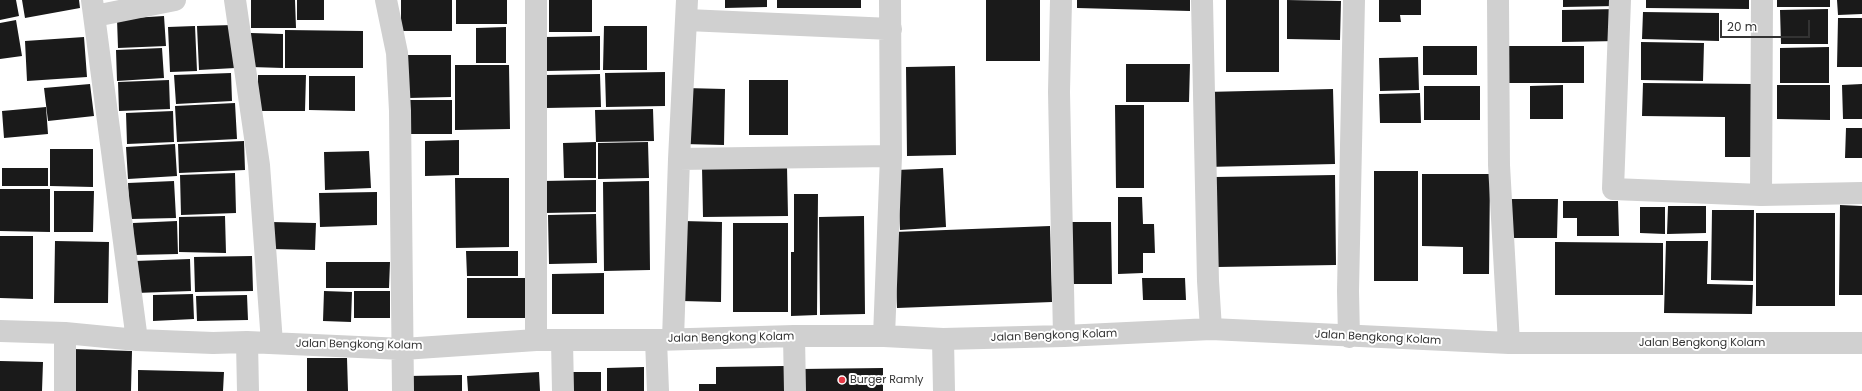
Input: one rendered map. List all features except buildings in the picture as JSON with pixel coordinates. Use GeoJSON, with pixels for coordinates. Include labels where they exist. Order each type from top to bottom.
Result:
{"type":"FeatureCollection","features":[{"type":"Feature","properties":{"kind":"street"},"geometry":{"type":"LineString","coordinates":[[137,340],[93,8],[175,0]]}},
{"type":"Feature","properties":{"kind":"street"},"geometry":{"type":"LineString","coordinates":[[235,0],[260,164],[272,343]]}},
{"type":"Feature","properties":{"kind":"street"},"geometry":{"type":"LineString","coordinates":[[386,0],[397,53],[400,111],[403,391]]}},
{"type":"Feature","properties":{"kind":"street"},"geometry":{"type":"LineString","coordinates":[[536,0],[536,340]]}},
{"type":"Feature","properties":{"kind":"street"},"geometry":{"type":"LineString","coordinates":[[884,336],[891,156],[890,0]]}},
{"type":"Feature","properties":{"kind":"street"},"geometry":{"type":"LineString","coordinates":[[1062,0],[1059,92],[1064,336]]}},
{"type":"Feature","properties":{"kind":"street"},"geometry":{"type":"LineString","coordinates":[[1202,0],[1208,281],[1211,329]]}},
{"type":"Feature","properties":{"kind":"street"},"geometry":{"type":"LineString","coordinates":[[1349,336],[1348,283],[1354,0]]}},
{"type":"Feature","properties":{"kind":"street"},"geometry":{"type":"LineString","coordinates":[[1498,0],[1499,164],[1509,343]]}},
{"type":"Feature","properties":{"kind":"street"},"geometry":{"type":"LineString","coordinates":[[1620,0],[1613,189],[1761,195],[1862,193]]}},
{"type":"Feature","properties":{"kind":"street"},"geometry":{"type":"LineString","coordinates":[[1761,195],[1762,0]]}},
{"type":"Feature","properties":{"kind":"street"},"geometry":{"type":"LineString","coordinates":[[658,391],[665,339],[679,159],[687,10],[891,29]]}},
{"type":"Feature","properties":{"kind":"street"},"geometry":{"type":"LineString","coordinates":[[679,159],[891,156]]}},
{"type":"Feature","properties":{"kind":"street","name":"Jalan Bengkong Kolam"},"geometry":{"type":"LineString","coordinates":[[0,330],[65,333],[137,340],[213,343],[247,342],[402,348],[536,340],[794,336],[884,336],[943,339],[1064,336],[1211,329],[1509,343],[1862,343]]}},
{"type":"Feature","properties":{"kind":"street"},"geometry":{"type":"LineString","coordinates":[[65,333],[65,391]]}},
{"type":"Feature","properties":{"kind":"street"},"geometry":{"type":"LineString","coordinates":[[794,336],[795,391]]}},
{"type":"Feature","properties":{"kind":"street"},"geometry":{"type":"LineString","coordinates":[[943,339],[944,391]]}},
{"type":"Feature","properties":{"kind":"street"},"geometry":{"type":"LineString","coordinates":[[562,340],[563,391]]}},
{"type":"Feature","properties":{"kind":"street"},"geometry":{"type":"LineString","coordinates":[[247,342],[248,391]]}},
{"type":"Feature","properties":{"kind":"place","name":"Burger Ramly"},"geometry":{"type":"Point","coordinates":[842,380]}}]}
